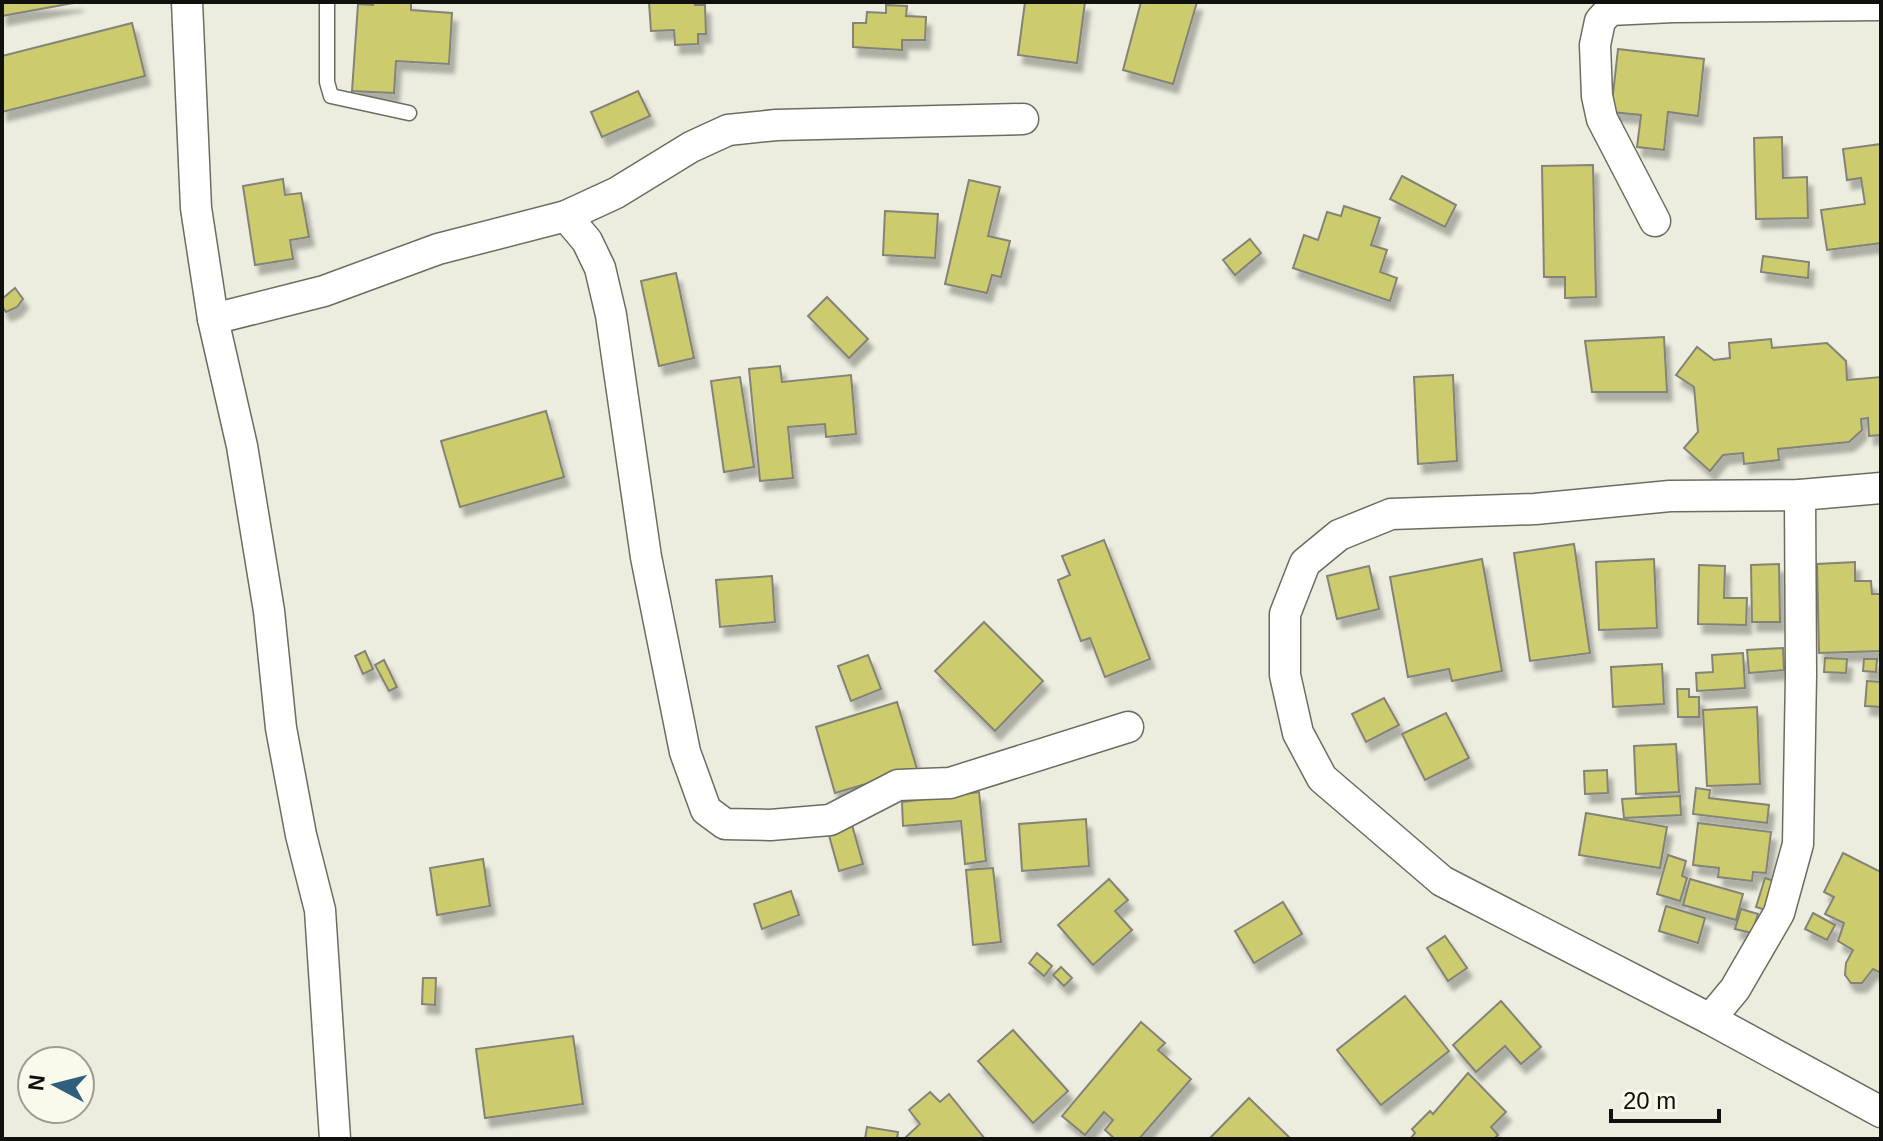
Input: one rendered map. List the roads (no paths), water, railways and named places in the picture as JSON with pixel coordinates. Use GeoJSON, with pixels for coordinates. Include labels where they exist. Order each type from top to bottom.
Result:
{"type":"FeatureCollection","features":[{"type":"Feature","properties":{"kind":"street"},"geometry":{"type":"LineString","coordinates":[[187,2],[196,208],[213,319],[229,379],[245,461],[269,611],[281,728],[301,835],[320,910],[335,1139]]}},
{"type":"Feature","properties":{"kind":"street"},"geometry":{"type":"LineString","coordinates":[[1655,221],[1602,119],[1597,96],[1595,45],[1600,21],[1610,10],[1881,5]]}},
{"type":"Feature","properties":{"kind":"street"},"geometry":{"type":"LineString","coordinates":[[213,319],[324,291],[438,249],[566,216],[616,193],[691,147],[728,130],[776,125],[1023,119]]}},
{"type":"Feature","properties":{"kind":"street"},"geometry":{"type":"LineString","coordinates":[[566,216],[587,241],[600,268],[611,315],[646,557],[685,752],[706,810],[725,824],[770,825],[830,820],[898,785],[950,783],[1128,727]]}},
{"type":"Feature","properties":{"kind":"street"},"geometry":{"type":"LineString","coordinates":[[1881,488],[1800,495],[1670,496],[1535,509],[1391,514],[1339,535],[1305,563],[1285,614],[1285,675],[1298,733],[1322,778],[1442,881],[1710,1019],[1881,1112]]}},
{"type":"Feature","properties":{"kind":"street"},"geometry":{"type":"LineString","coordinates":[[1710,1019],[1735,989],[1779,913],[1798,844],[1800,495]]}},
{"type":"Feature","properties":{"kind":"lane"},"geometry":{"type":"LineString","coordinates":[[327,2],[327,82],[331,96],[409,113]]}}]}
